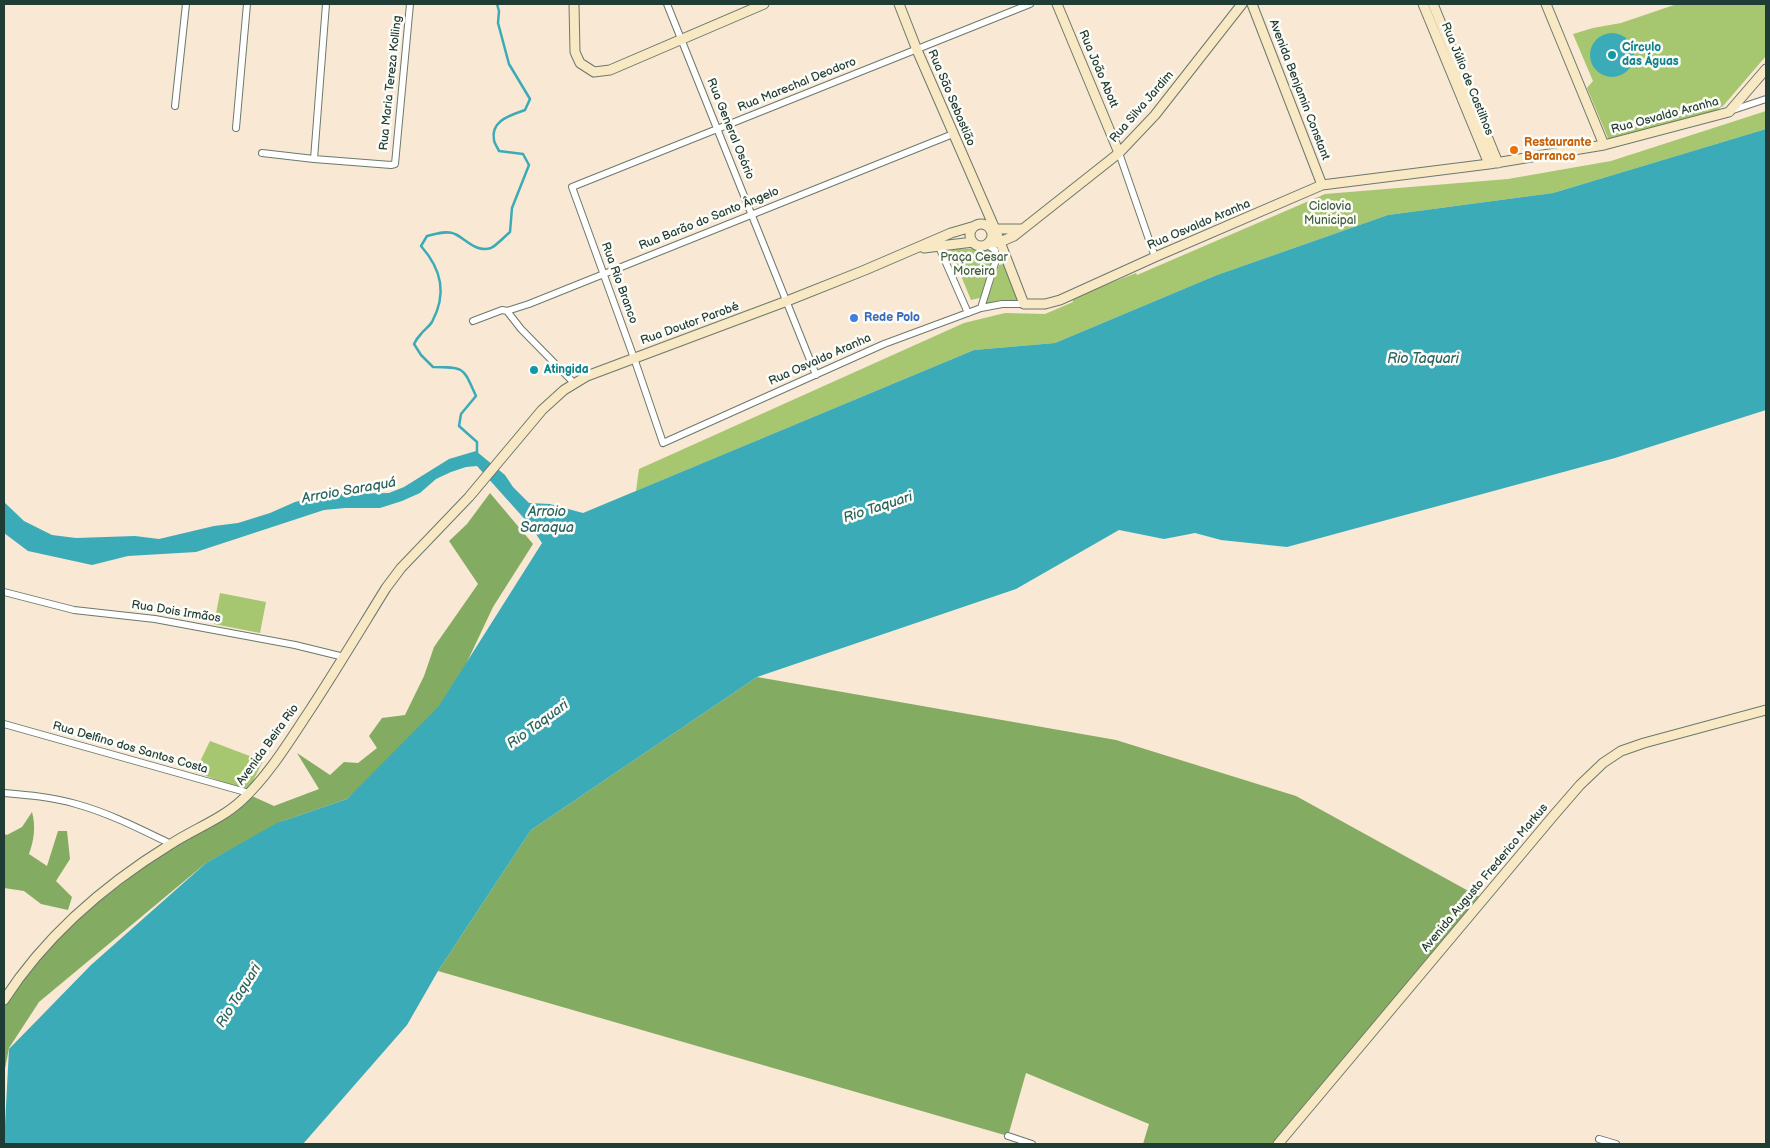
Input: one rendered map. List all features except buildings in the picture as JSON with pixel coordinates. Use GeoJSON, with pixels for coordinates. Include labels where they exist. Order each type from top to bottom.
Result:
{"type":"FeatureCollection","features":[{"type":"Feature","properties":{"kind":"main road"},"geometry":{"type":"LineString","coordinates":[[574,4],[575,52],[580,63],[594,72],[610,70],[764,4]]}},
{"type":"Feature","properties":{"kind":"main road","name":"Rua São Sebastião"},"geometry":{"type":"LineString","coordinates":[[899,4],[1000,242],[1024,304]]}},
{"type":"Feature","properties":{"kind":"main road","name":"Rua João Abott"},"geometry":{"type":"LineString","coordinates":[[1057,4],[1119,153]]}},
{"type":"Feature","properties":{"kind":"main road","name":"Rua Silva Jardim"},"geometry":{"type":"LineString","coordinates":[[987,243],[1000,242],[1014,236],[1119,153],[1154,115],[1242,4]]}},
{"type":"Feature","properties":{"kind":"main road","name":"Avenida Benjamin Constant"},"geometry":{"type":"LineString","coordinates":[[1252,4],[1322,185]]}},
{"type":"Feature","properties":{"kind":"main road","name":"Rua Júlio de Castilhos"},"geometry":{"type":"LineString","coordinates":[[1423,4],[1494,164]]}},
{"type":"Feature","properties":{"kind":"main road","name":"Rua Júlio de Castilhos"},"geometry":{"type":"LineString","coordinates":[[1433,4],[1473,114]]}},
{"type":"Feature","properties":{"kind":"main road"},"geometry":{"type":"LineString","coordinates":[[1546,4],[1604,145]]}},
{"type":"Feature","properties":{"kind":"main road"},"geometry":{"type":"LineString","coordinates":[[1729,112],[1766,69]]}},
{"type":"Feature","properties":{"kind":"main road","name":"Rua Osvaldo Aranha"},"geometry":{"type":"LineString","coordinates":[[1024,304],[1040,305],[1060,300],[1322,185],[1494,164],[1604,145],[1729,112]]}},
{"type":"Feature","properties":{"kind":"main road"},"geometry":{"type":"LineString","coordinates":[[983,202],[977,225],[970,234],[973,242],[980,245],[987,243],[993,229]]}},
{"type":"Feature","properties":{"kind":"main road"},"geometry":{"type":"LineString","coordinates":[[977,225],[985,225],[993,229],[1022,228]]}},
{"type":"Feature","properties":{"kind":"main road","name":"Rua Doutor Parobé"},"geometry":{"type":"LineString","coordinates":[[484,478],[542,410],[574,383],[634,358],[787,301],[951,233],[977,225]]}},
{"type":"Feature","properties":{"kind":"main road","name":"Rua Doutor Parobé"},"geometry":{"type":"LineString","coordinates":[[916,249],[973,242]]}},
{"type":"Feature","properties":{"kind":"main road","name":"Avenida Beira Rio"},"geometry":{"type":"LineString","coordinates":[[4,1000],[25,971],[64,927],[106,889],[171,844],[230,810],[249,793],[292,738],[386,588],[401,568],[484,478]]}},
{"type":"Feature","properties":{"kind":"main road","name":"Avenida Augusto Frederico Markus"},"geometry":{"type":"LineString","coordinates":[[1278,1144],[1580,785],[1603,763],[1621,752],[1644,743],[1766,710]]}},
{"type":"Feature","properties":{"kind":"street"},"geometry":{"type":"LineString","coordinates":[[175,106],[186,4]]}},
{"type":"Feature","properties":{"kind":"street"},"geometry":{"type":"LineString","coordinates":[[236,128],[247,4]]}},
{"type":"Feature","properties":{"kind":"street"},"geometry":{"type":"LineString","coordinates":[[262,153],[314,159],[326,4]]}},
{"type":"Feature","properties":{"kind":"street","name":"Rua Maria Tereza Kolling"},"geometry":{"type":"LineString","coordinates":[[314,159],[395,164],[410,4]]}},
{"type":"Feature","properties":{"kind":"street","name":"Rua General Osório"},"geometry":{"type":"LineString","coordinates":[[667,4],[816,375]]}},
{"type":"Feature","properties":{"kind":"street","name":"Rua Marechal Deodoro"},"geometry":{"type":"LineString","coordinates":[[572,188],[1030,4]]}},
{"type":"Feature","properties":{"kind":"street","name":"Rua Osvaldo Aranha"},"geometry":{"type":"LineString","coordinates":[[1729,112],[1766,99]]}},
{"type":"Feature","properties":{"kind":"street","name":"Rua Barão do Santo Ângelo"},"geometry":{"type":"LineString","coordinates":[[473,321],[502,310],[507,311],[603,274],[953,134]]}},
{"type":"Feature","properties":{"kind":"street","name":"Rua João Abott"},"geometry":{"type":"LineString","coordinates":[[1119,153],[1155,257]]}},
{"type":"Feature","properties":{"kind":"street","name":"Rua Rio Branco"},"geometry":{"type":"LineString","coordinates":[[572,188],[663,443]]}},
{"type":"Feature","properties":{"kind":"street"},"geometry":{"type":"LineString","coordinates":[[981,308],[996,255],[995,250],[987,243]]}},
{"type":"Feature","properties":{"kind":"street"},"geometry":{"type":"LineString","coordinates":[[939,246],[968,313]]}},
{"type":"Feature","properties":{"kind":"street","name":"Rua Osvaldo Aranha"},"geometry":{"type":"LineString","coordinates":[[663,443],[884,344],[981,308],[1002,304],[1024,304]]}},
{"type":"Feature","properties":{"kind":"street"},"geometry":{"type":"LineString","coordinates":[[507,311],[521,329],[574,383]]}},
{"type":"Feature","properties":{"kind":"street","name":"Rua Dois Irmãos"},"geometry":{"type":"LineString","coordinates":[[4,592],[74,610],[155,619],[295,645],[344,657]]}},
{"type":"Feature","properties":{"kind":"street","name":"Rua Delfino dos Santos Costa"},"geometry":{"type":"LineString","coordinates":[[4,724],[249,793]]}},
{"type":"Feature","properties":{"kind":"street"},"geometry":{"type":"LineString","coordinates":[[4,793],[45,797],[75,803],[116,818],[171,844]]}},
{"type":"Feature","properties":{"kind":"street"},"geometry":{"type":"LineString","coordinates":[[1008,1136],[1032,1144]]}},
{"type":"Feature","properties":{"kind":"street"},"geometry":{"type":"LineString","coordinates":[[1599,1140],[1616,1144]]}},
{"type":"Feature","properties":{"kind":"green space"},"geometry":{"type":"Polygon","coordinates":[[[1677,4],[1766,4],[1766,56],[1723,106],[1713,112],[1611,139],[1608,138],[1587,88],[1593,81],[1573,34],[1621,23],[1677,4]]]}},
{"type":"Feature","properties":{"kind":"green space","name":"Ciclovia Municipal"},"geometry":{"type":"Polygon","coordinates":[[[1766,111],[1766,129],[1553,193],[1388,215],[1217,275],[1055,343],[974,350],[636,491],[639,469],[964,323],[1005,313],[1045,314],[1073,302],[1072,298],[1136,273],[1137,275],[1325,194],[1508,179],[1611,161],[1766,111]]]}},
{"type":"Feature","properties":{"kind":"green space","name":"Praça Cesar Moreira"},"geometry":{"type":"Polygon","coordinates":[[[991,248],[994,256],[980,298],[971,300],[950,249],[991,248]]]}},
{"type":"Feature","properties":{"kind":"green space"},"geometry":{"type":"Polygon","coordinates":[[[1004,264],[1020,301],[1001,300],[986,304],[999,265],[1004,264]]]}},
{"type":"Feature","properties":{"kind":"green space"},"geometry":{"type":"Polygon","coordinates":[[[490,493],[533,544],[493,607],[442,715],[347,799],[283,821],[206,863],[39,1002],[9,1048],[4,1074],[4,1003],[65,928],[171,846],[252,796],[274,806],[319,789],[297,753],[330,775],[344,762],[358,763],[377,748],[369,736],[382,718],[405,715],[424,676],[434,647],[478,584],[449,541],[467,524],[490,493]]]}},
{"type":"Feature","properties":{"kind":"green space"},"geometry":{"type":"Polygon","coordinates":[[[220,593],[266,602],[260,633],[214,624],[220,593]]]}},
{"type":"Feature","properties":{"kind":"green space"},"geometry":{"type":"Polygon","coordinates":[[[757,677],[1116,740],[1296,796],[1483,899],[1278,1144],[1143,1144],[1149,1124],[1026,1073],[1008,1136],[438,971],[531,830],[757,677]]]}},
{"type":"Feature","properties":{"kind":"green space"},"geometry":{"type":"Polygon","coordinates":[[[210,741],[263,761],[248,791],[195,772],[210,741]]]}},
{"type":"Feature","properties":{"kind":"green space"},"geometry":{"type":"Polygon","coordinates":[[[32,812],[34,833],[29,854],[47,866],[58,831],[67,831],[70,859],[56,881],[72,897],[68,910],[41,904],[24,891],[4,888],[4,834],[7,835],[22,827],[32,812]]]}},
{"type":"Feature","properties":{"kind":"water","name":"Círculo das Águas"},"geometry":{"type":"Polygon","coordinates":[[[1612,33],[1624,37],[1630,43],[1634,55],[1630,67],[1624,73],[1612,77],[1600,73],[1594,67],[1590,55],[1594,43],[1600,37],[1612,33]]]}},
{"type":"Feature","properties":{"kind":"water","name":"Rio Taquari"},"geometry":{"type":"Polygon","coordinates":[[[1766,129],[1766,410],[1615,458],[1287,547],[1221,540],[1195,533],[1164,539],[1119,530],[1016,589],[757,677],[531,830],[438,971],[407,1025],[303,1144],[4,1144],[9,1049],[91,965],[206,863],[277,823],[347,799],[439,706],[542,543],[530,525],[477,466],[451,472],[436,479],[420,493],[380,508],[324,510],[196,552],[128,556],[92,565],[28,551],[4,533],[4,502],[24,521],[52,535],[76,538],[135,536],[159,539],[214,526],[238,523],[270,513],[295,502],[327,494],[389,493],[404,487],[449,459],[476,451],[505,475],[513,487],[529,503],[550,504],[583,513],[974,350],[1055,343],[1217,275],[1388,215],[1553,193],[1766,129]]]}},
{"type":"Feature","properties":{"kind":"waterway"},"geometry":{"type":"LineString","coordinates":[[477,454],[477,442],[459,426],[461,414],[476,396],[468,380],[462,371],[458,369],[433,367],[421,355],[414,344],[432,322],[440,302],[441,292],[438,273],[421,246],[427,236],[448,232],[481,249],[493,247],[510,232],[512,208],[529,165],[523,154],[499,151],[494,141],[495,128],[499,123],[508,116],[525,110],[530,99],[509,64],[498,23],[499,11],[497,4]]}},
{"type":"Feature","properties":{"kind":"place","name":"Círculo das Águas"},"geometry":{"type":"Point","coordinates":[1612,55]}},
{"type":"Feature","properties":{"kind":"place","name":"Restaurante Barranco"},"geometry":{"type":"Point","coordinates":[1514,150]}},
{"type":"Feature","properties":{"kind":"place","name":"Rede Polo"},"geometry":{"type":"Point","coordinates":[854,318]}},
{"type":"Feature","properties":{"kind":"place","name":"Atingida"},"geometry":{"type":"Point","coordinates":[534,370]}},
{"type":"Feature","properties":{"kind":"water label","name":"Arroio Saraquá"},"geometry":{"type":"Point","coordinates":[349,491]}},
{"type":"Feature","properties":{"kind":"water label","name":"Arroio Saraqua"},"geometry":{"type":"Point","coordinates":[547,520]}}]}
